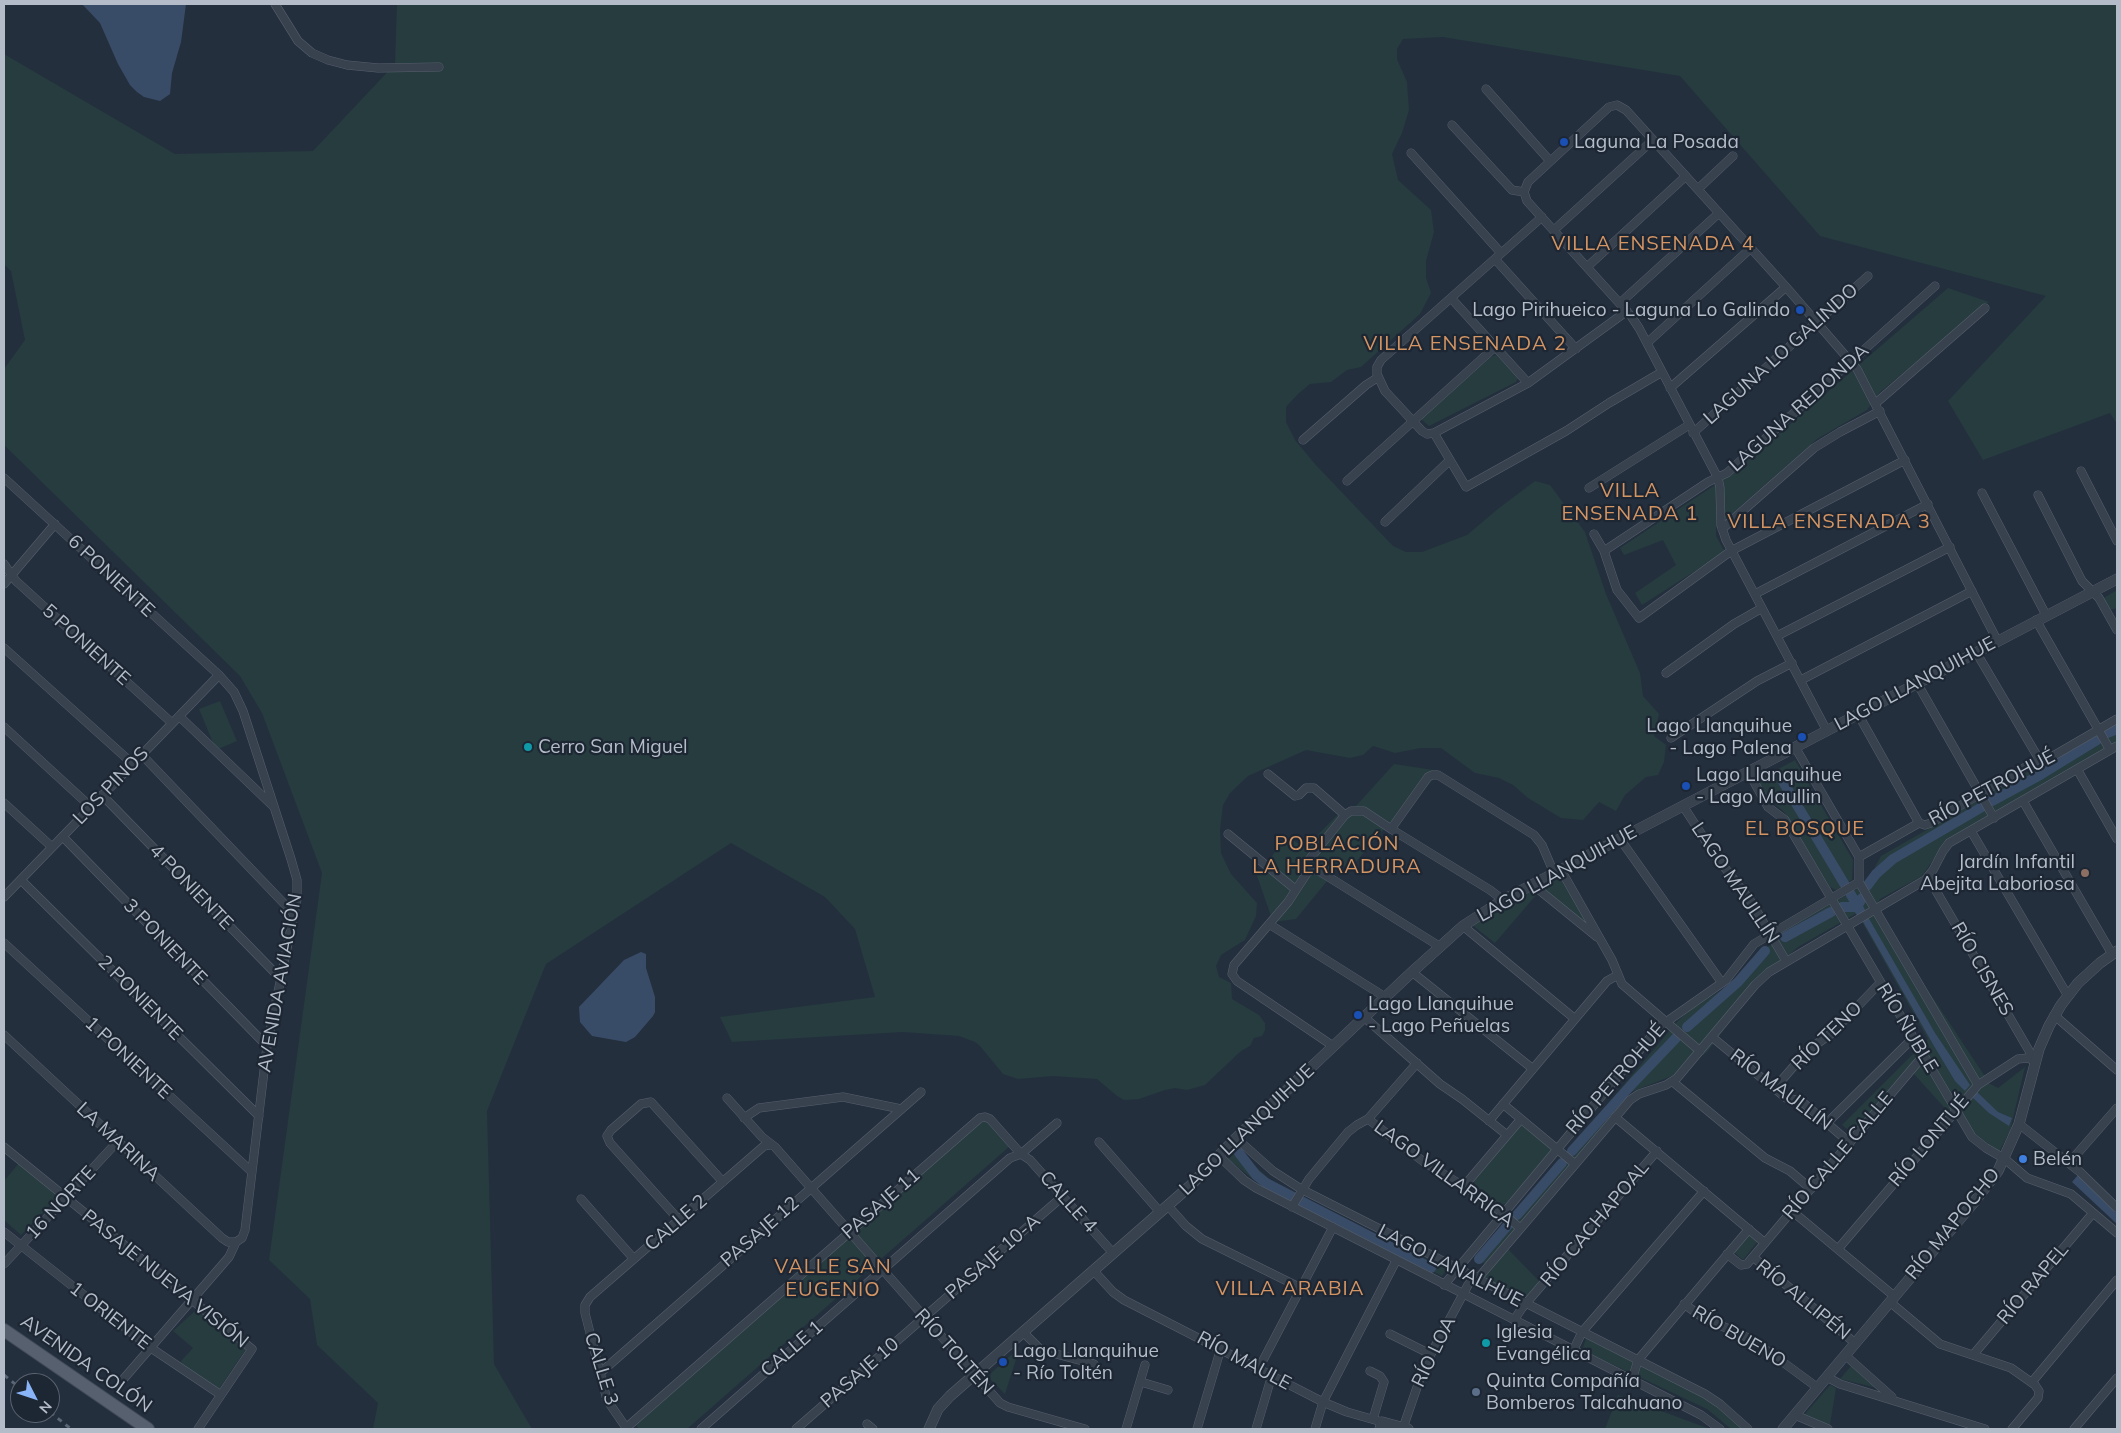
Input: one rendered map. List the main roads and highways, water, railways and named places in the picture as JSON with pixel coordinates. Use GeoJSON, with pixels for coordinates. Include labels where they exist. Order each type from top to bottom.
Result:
{"type":"FeatureCollection","features":[{"type":"Feature","properties":{"kind":"main road","name":"AVENIDA COLÓN"},"geometry":{"type":"LineString","coordinates":[[4,1330],[148,1429]]}},
{"type":"Feature","properties":{"kind":"water"},"geometry":{"type":"Polygon","coordinates":[[[82,4],[186,4],[181,42],[172,73],[170,94],[160,101],[144,97],[130,85],[118,64],[100,23],[82,4]]]}},
{"type":"Feature","properties":{"kind":"water"},"geometry":{"type":"Polygon","coordinates":[[[1868,917],[1935,1033],[1970,1085],[1965,1091],[1955,1081],[1862,920],[1868,917]]]}},
{"type":"Feature","properties":{"kind":"water"},"geometry":{"type":"Polygon","coordinates":[[[641,952],[646,954],[646,968],[655,997],[655,1012],[653,1016],[635,1037],[626,1042],[592,1036],[580,1022],[579,1007],[624,960],[641,952]]]}},
{"type":"Feature","properties":{"kind":"water"},"geometry":{"type":"Polygon","coordinates":[[[1977,1092],[1998,1112],[2012,1118],[2009,1126],[1989,1113],[1972,1097],[1977,1092]]]}},
{"type":"Feature","properties":{"kind":"water"},"geometry":{"type":"Polygon","coordinates":[[[2078,1175],[2117,1214],[2117,1224],[2072,1182],[2078,1175]]]}},
{"type":"Feature","properties":{"kind":"waterway"},"geometry":{"type":"LineString","coordinates":[[2107,733],[2117,729]]}},
{"type":"Feature","properties":{"kind":"waterway"},"geometry":{"type":"LineString","coordinates":[[1992,801],[2040,775],[2097,740]]}},
{"type":"Feature","properties":{"kind":"waterway"},"geometry":{"type":"LineString","coordinates":[[1782,780],[1845,885]]}},
{"type":"Feature","properties":{"kind":"waterway"},"geometry":{"type":"LineString","coordinates":[[1867,886],[1876,874],[1893,859],[1982,807]]}},
{"type":"Feature","properties":{"kind":"waterway"},"geometry":{"type":"LineString","coordinates":[[1850,893],[1860,911]]}},
{"type":"Feature","properties":{"kind":"waterway"},"geometry":{"type":"LineString","coordinates":[[1842,907],[1857,907],[1862,898]]}},
{"type":"Feature","properties":{"kind":"waterway"},"geometry":{"type":"LineString","coordinates":[[1785,937],[1831,912]]}},
{"type":"Feature","properties":{"kind":"waterway"},"geometry":{"type":"LineString","coordinates":[[1687,1027],[1738,982],[1765,951]]}},
{"type":"Feature","properties":{"kind":"waterway"},"geometry":{"type":"LineString","coordinates":[[1572,1151],[1676,1038]]}},
{"type":"Feature","properties":{"kind":"waterway"},"geometry":{"type":"LineString","coordinates":[[1239,1153],[1256,1175],[1266,1183],[1431,1268]]}},
{"type":"Feature","properties":{"kind":"waterway"},"geometry":{"type":"LineString","coordinates":[[1517,1215],[1562,1163]]}},
{"type":"Feature","properties":{"kind":"waterway"},"geometry":{"type":"LineString","coordinates":[[1479,1259],[1508,1225]]}},
{"type":"Feature","properties":{"kind":"railway"},"geometry":{"type":"LineString","coordinates":[[4,1375],[10,1380]]}},
{"type":"Feature","properties":{"kind":"railway"},"geometry":{"type":"LineString","coordinates":[[60,1420],[71,1429]]}},
{"type":"Feature","properties":{"kind":"place","name":"Laguna La Posada"},"geometry":{"type":"Point","coordinates":[1564,142]}},
{"type":"Feature","properties":{"kind":"place","name":"Lago Pirihueico - Laguna Lo Galindo"},"geometry":{"type":"Point","coordinates":[1800,310]}},
{"type":"Feature","properties":{"kind":"place","name":"Lago Llanquihue - Lago Palena"},"geometry":{"type":"Point","coordinates":[1802,737]}},
{"type":"Feature","properties":{"kind":"place","name":"Cerro San Miguel"},"geometry":{"type":"Point","coordinates":[528,747]}},
{"type":"Feature","properties":{"kind":"place","name":"Lago Llanquihue - Lago Maullin"},"geometry":{"type":"Point","coordinates":[1686,786]}},
{"type":"Feature","properties":{"kind":"place","name":"Jardín Infantil Abejita Laboriosa"},"geometry":{"type":"Point","coordinates":[2085,873]}},
{"type":"Feature","properties":{"kind":"place","name":"Lago Llanquihue - Lago Peñuelas"},"geometry":{"type":"Point","coordinates":[1358,1015]}},
{"type":"Feature","properties":{"kind":"place","name":"Belén"},"geometry":{"type":"Point","coordinates":[2023,1159]}},
{"type":"Feature","properties":{"kind":"place","name":"Iglesia Evangélica"},"geometry":{"type":"Point","coordinates":[1486,1343]}},
{"type":"Feature","properties":{"kind":"place","name":"Lago Llanquihue - Río Toltén"},"geometry":{"type":"Point","coordinates":[1003,1362]}},
{"type":"Feature","properties":{"kind":"place","name":"Quinta Compañía Bomberos Talcahuano"},"geometry":{"type":"Point","coordinates":[1476,1392]}},
{"type":"Feature","properties":{"kind":"district","name":"VILLA ENSENADA 4"},"geometry":{"type":"Point","coordinates":[1653,244]}},
{"type":"Feature","properties":{"kind":"district","name":"VILLA ENSENADA 2"},"geometry":{"type":"Point","coordinates":[1465,344]}},
{"type":"Feature","properties":{"kind":"district","name":"VILLA ENSENADA 1"},"geometry":{"type":"Point","coordinates":[1630,502]}},
{"type":"Feature","properties":{"kind":"district","name":"VILLA ENSENADA 3"},"geometry":{"type":"Point","coordinates":[1829,522]}},
{"type":"Feature","properties":{"kind":"district","name":"EL BOSQUE"},"geometry":{"type":"Point","coordinates":[1805,829]}},
{"type":"Feature","properties":{"kind":"district","name":"POBLACIÓN LA HERRADURA"},"geometry":{"type":"Point","coordinates":[1337,856]}},
{"type":"Feature","properties":{"kind":"district","name":"VALLE SAN EUGENIO"},"geometry":{"type":"Point","coordinates":[833,1278]}},
{"type":"Feature","properties":{"kind":"district","name":"VILLA ARABIA"},"geometry":{"type":"Point","coordinates":[1290,1289]}}]}
